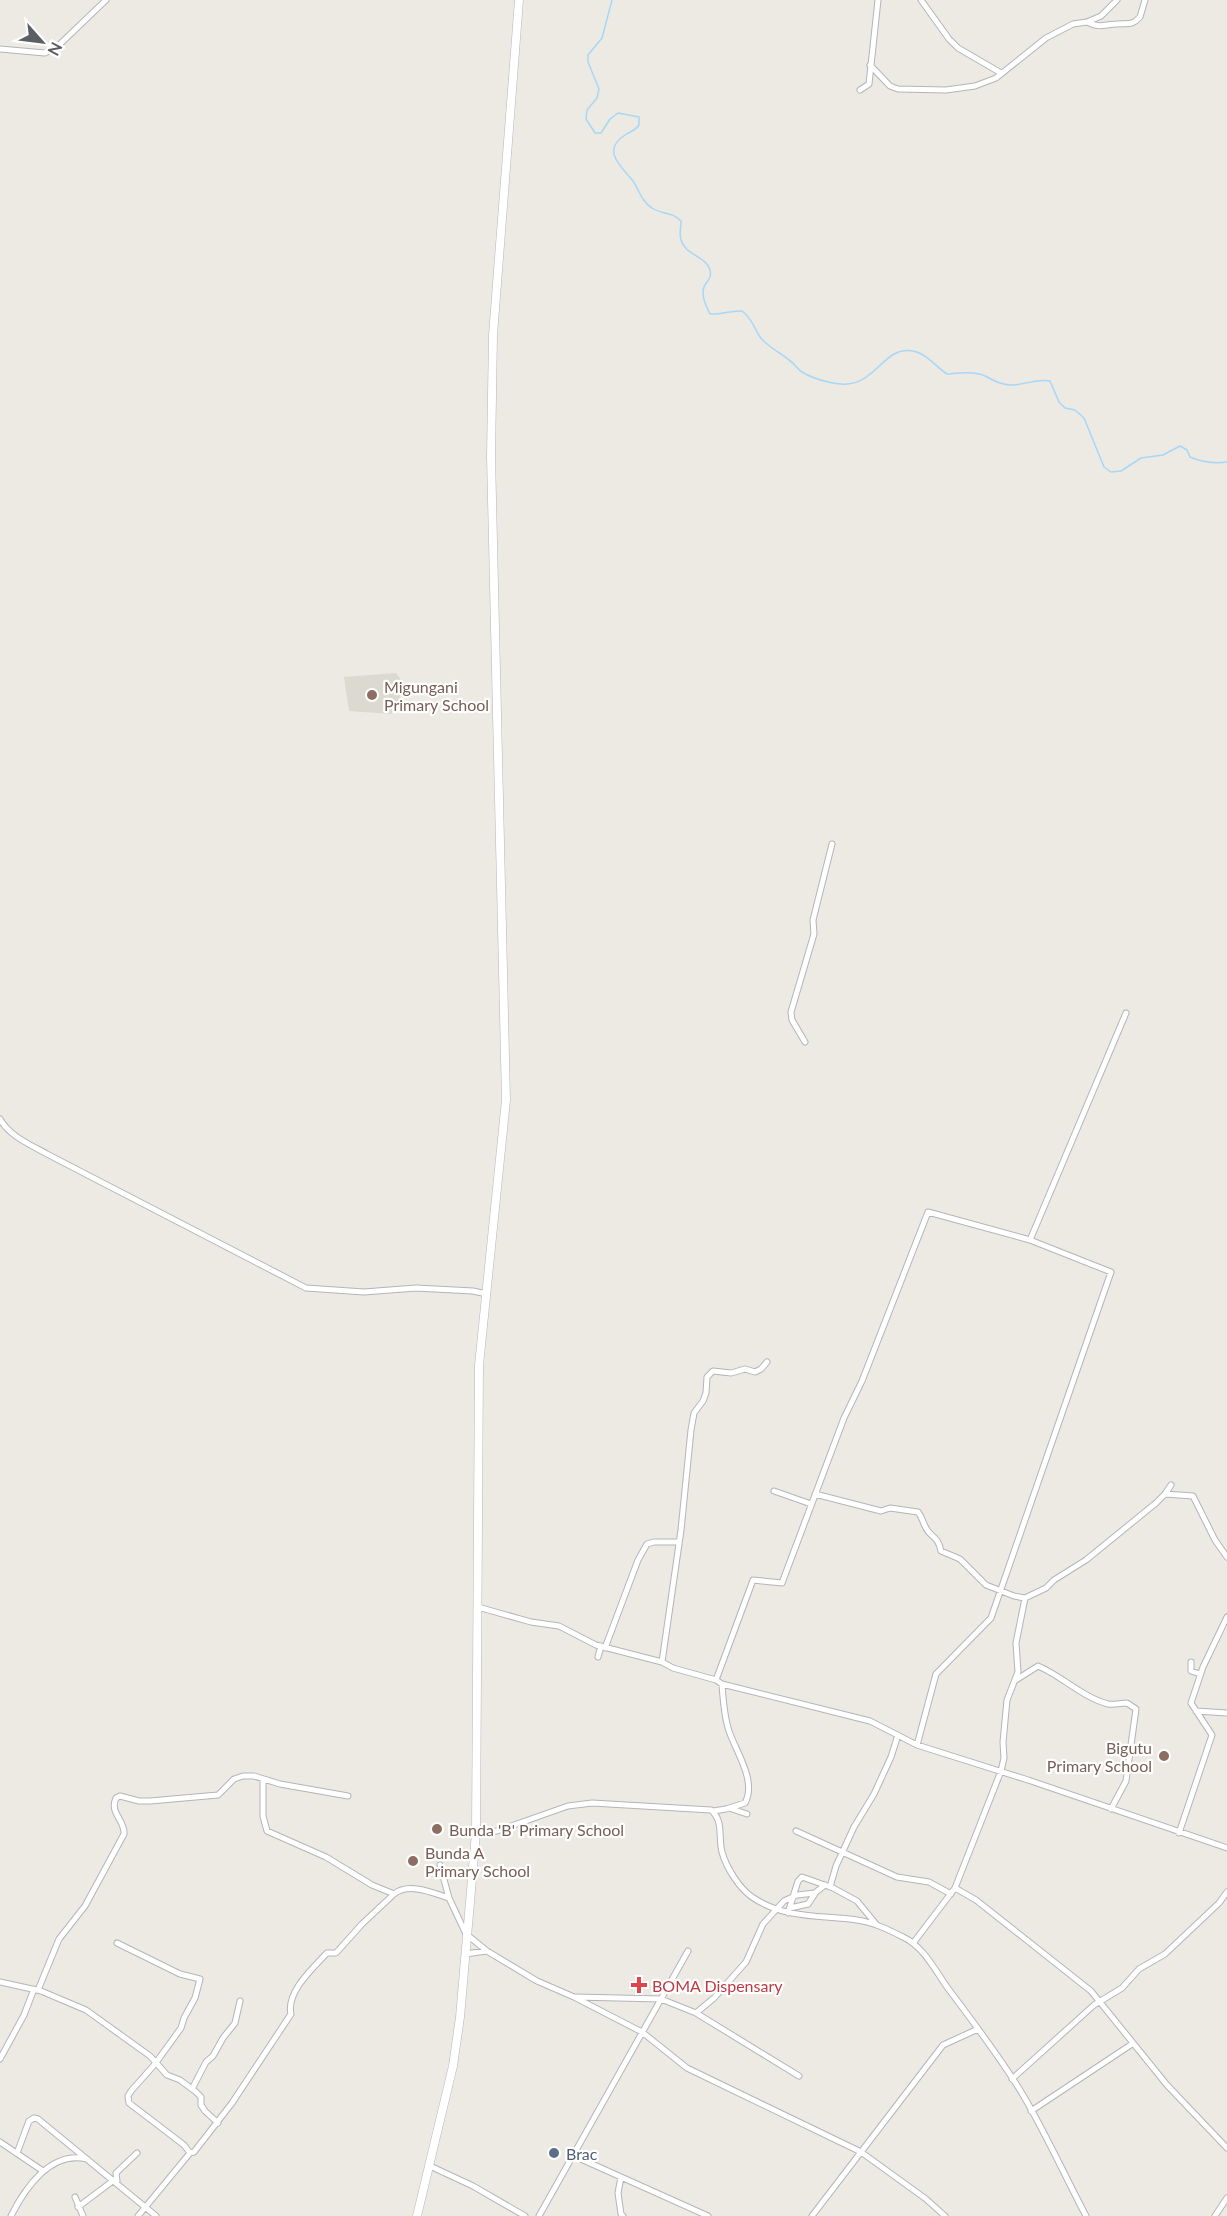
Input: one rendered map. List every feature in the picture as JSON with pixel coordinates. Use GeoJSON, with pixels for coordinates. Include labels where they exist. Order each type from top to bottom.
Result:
{"type":"FeatureCollection","features":[{"type":"Feature","properties":{"kind":"main road"},"geometry":{"type":"LineString","coordinates":[[417,2216],[453,2066],[476,1833],[479,1365],[506,1100],[491,456],[493,335],[519,0]]}},
{"type":"Feature","properties":{"kind":"street"},"geometry":{"type":"LineString","coordinates":[[0,49],[45,53],[58,46],[106,0]]}},
{"type":"Feature","properties":{"kind":"street"},"geometry":{"type":"LineString","coordinates":[[860,90],[869,84],[878,0]]}},
{"type":"Feature","properties":{"kind":"street"},"geometry":{"type":"LineString","coordinates":[[921,0],[958,48],[1001,73]]}},
{"type":"Feature","properties":{"kind":"street"},"geometry":{"type":"LineString","coordinates":[[870,65],[890,86],[898,89],[946,90],[987,83],[1046,38],[1073,24],[1087,22],[1101,16],[1117,0]]}},
{"type":"Feature","properties":{"kind":"street"},"geometry":{"type":"LineString","coordinates":[[1087,22],[1102,27],[1114,24],[1129,25],[1140,17],[1145,0]]}},
{"type":"Feature","properties":{"kind":"street"},"geometry":{"type":"LineString","coordinates":[[805,1042],[792,1020],[791,1012],[814,934],[813,920],[832,844]]}},
{"type":"Feature","properties":{"kind":"street"},"geometry":{"type":"LineString","coordinates":[[1030,1240],[1126,1013]]}},
{"type":"Feature","properties":{"kind":"street"},"geometry":{"type":"LineString","coordinates":[[0,1119],[3,1125],[18,1137],[47,1154],[306,1288],[364,1292],[416,1288],[488,1294]]}},
{"type":"Feature","properties":{"kind":"street"},"geometry":{"type":"LineString","coordinates":[[716,1680],[753,1580],[782,1583],[844,1418],[862,1381],[928,1212],[1030,1240],[1111,1272],[991,1618],[936,1674],[917,1745]]}},
{"type":"Feature","properties":{"kind":"street"},"geometry":{"type":"LineString","coordinates":[[662,1662],[664,1638],[670,1616],[694,1413],[703,1401],[706,1394],[707,1377],[713,1371],[731,1373],[745,1369],[755,1372],[767,1362]]}},
{"type":"Feature","properties":{"kind":"street"},"geometry":{"type":"LineString","coordinates":[[815,1494],[881,1510],[918,1512],[927,1529],[940,1543],[941,1551],[960,1559],[986,1585],[1025,1598],[1046,1588],[1054,1580],[1086,1560],[1165,1494],[1171,1485]]}},
{"type":"Feature","properties":{"kind":"street"},"geometry":{"type":"LineString","coordinates":[[774,1491],[811,1504]]}},
{"type":"Feature","properties":{"kind":"street"},"geometry":{"type":"LineString","coordinates":[[1165,1494],[1193,1496],[1215,1540],[1227,1557]]}},
{"type":"Feature","properties":{"kind":"street"},"geometry":{"type":"LineString","coordinates":[[598,1657],[638,1560],[647,1544],[679,1542]]}},
{"type":"Feature","properties":{"kind":"street"},"geometry":{"type":"LineString","coordinates":[[914,1942],[955,1888],[1001,1771],[1004,1758],[1006,1700],[1018,1672],[1016,1643],[1025,1598]]}},
{"type":"Feature","properties":{"kind":"street"},"geometry":{"type":"LineString","coordinates":[[478,1607],[531,1622],[559,1626],[603,1647],[662,1662],[673,1668],[716,1680],[722,1684],[870,1721],[917,1745],[1001,1771],[1227,1848]]}},
{"type":"Feature","properties":{"kind":"street"},"geometry":{"type":"LineString","coordinates":[[1179,1833],[1212,1735],[1191,1703],[1200,1674],[1227,1617]]}},
{"type":"Feature","properties":{"kind":"street"},"geometry":{"type":"LineString","coordinates":[[1191,1662],[1191,1671],[1200,1674]]}},
{"type":"Feature","properties":{"kind":"street"},"geometry":{"type":"LineString","coordinates":[[1016,1680],[1038,1666],[1054,1673],[1093,1698],[1110,1705],[1127,1702],[1136,1709],[1126,1780],[1111,1809]]}},
{"type":"Feature","properties":{"kind":"street"},"geometry":{"type":"LineString","coordinates":[[476,1833],[497,1831],[568,1806],[592,1803],[664,1809],[705,1808],[713,1811],[745,1803],[750,1786],[741,1758],[728,1730],[722,1684]]}},
{"type":"Feature","properties":{"kind":"street"},"geometry":{"type":"LineString","coordinates":[[1196,1710],[1227,1713]]}},
{"type":"Feature","properties":{"kind":"street"},"geometry":{"type":"LineString","coordinates":[[696,2013],[714,1998],[746,1962],[763,1924],[784,1901],[815,1893],[828,1886],[854,1827],[874,1794],[891,1757],[898,1735]]}},
{"type":"Feature","properties":{"kind":"street"},"geometry":{"type":"LineString","coordinates":[[0,2060],[60,1940],[85,1906],[124,1834],[124,1828],[114,1809],[116,1798],[120,1796],[139,1801],[150,1801],[218,1795],[234,1779],[243,1776],[254,1776],[348,1796]]}},
{"type":"Feature","properties":{"kind":"street"},"geometry":{"type":"LineString","coordinates":[[263,1779],[263,1816],[267,1831],[326,1857],[372,1885],[394,1894]]}},
{"type":"Feature","properties":{"kind":"street"},"geometry":{"type":"LineString","coordinates":[[730,1808],[747,1814]]}},
{"type":"Feature","properties":{"kind":"street"},"geometry":{"type":"LineString","coordinates":[[713,1811],[720,1827],[722,1854],[737,1880],[753,1898],[778,1909],[823,1918],[859,1920],[877,1925],[914,1942],[1012,2079],[1032,2111],[1086,2216]]}},
{"type":"Feature","properties":{"kind":"street"},"geometry":{"type":"LineString","coordinates":[[796,1831],[897,1877],[929,1882],[951,1894]]}},
{"type":"Feature","properties":{"kind":"street"},"geometry":{"type":"LineString","coordinates":[[440,1865],[449,1898],[466,1934],[487,1950],[537,1981],[642,2032],[687,2068],[861,2152],[926,2199],[945,2216]]}},
{"type":"Feature","properties":{"kind":"street"},"geometry":{"type":"LineString","coordinates":[[789,1910],[798,1881],[802,1876],[857,1900],[877,1925]]}},
{"type":"Feature","properties":{"kind":"street"},"geometry":{"type":"LineString","coordinates":[[955,1888],[976,1900],[1019,1932],[1091,1991],[1174,2093],[1227,2148]]}},
{"type":"Feature","properties":{"kind":"street"},"geometry":{"type":"LineString","coordinates":[[138,2216],[218,2123],[291,2014],[290,2008],[295,1993],[327,1953],[336,1953],[362,1924],[399,1890],[407,1889],[449,1898]]}},
{"type":"Feature","properties":{"kind":"street"},"geometry":{"type":"LineString","coordinates":[[1012,2079],[1100,2001],[1122,1988],[1139,1969],[1165,1954],[1219,1903],[1227,1892]]}},
{"type":"Feature","properties":{"kind":"street"},"geometry":{"type":"LineString","coordinates":[[789,1910],[808,1904],[815,1893]]}},
{"type":"Feature","properties":{"kind":"street"},"geometry":{"type":"LineString","coordinates":[[117,1942],[180,1974],[200,1978],[195,1998],[184,2018],[182,2028],[136,2085],[128,2099],[129,2103],[184,2145],[190,2153]]}},
{"type":"Feature","properties":{"kind":"street"},"geometry":{"type":"LineString","coordinates":[[465,1954],[487,1950]]}},
{"type":"Feature","properties":{"kind":"street"},"geometry":{"type":"LineString","coordinates":[[539,2216],[688,1952]]}},
{"type":"Feature","properties":{"kind":"street"},"geometry":{"type":"LineString","coordinates":[[0,1982],[58,1997],[86,2010],[150,2056],[155,2064],[167,2074],[192,2089],[201,2097],[201,2105],[218,2123]]}},
{"type":"Feature","properties":{"kind":"street"},"geometry":{"type":"LineString","coordinates":[[574,1997],[661,1999],[696,2013],[799,2076]]}},
{"type":"Feature","properties":{"kind":"street"},"geometry":{"type":"LineString","coordinates":[[192,2089],[206,2062],[213,2056],[223,2038],[235,2024],[240,2001]]}},
{"type":"Feature","properties":{"kind":"street"},"geometry":{"type":"LineString","coordinates":[[812,2216],[943,2045],[978,2029]]}},
{"type":"Feature","properties":{"kind":"street"},"geometry":{"type":"LineString","coordinates":[[1032,2111],[1132,2044]]}},
{"type":"Feature","properties":{"kind":"street"},"geometry":{"type":"LineString","coordinates":[[17,2153],[29,2121],[34,2118],[116,2181],[156,2216]]}},
{"type":"Feature","properties":{"kind":"street"},"geometry":{"type":"LineString","coordinates":[[0,2142],[44,2171]]}},
{"type":"Feature","properties":{"kind":"street"},"geometry":{"type":"LineString","coordinates":[[116,2181],[116,2173],[137,2153]]}},
{"type":"Feature","properties":{"kind":"street"},"geometry":{"type":"LineString","coordinates":[[572,2155],[708,2216]]}},
{"type":"Feature","properties":{"kind":"street"},"geometry":{"type":"LineString","coordinates":[[11,2216],[26,2191],[51,2165],[75,2158],[89,2160]]}},
{"type":"Feature","properties":{"kind":"street"},"geometry":{"type":"LineString","coordinates":[[430,2166],[473,2186],[525,2216]]}},
{"type":"Feature","properties":{"kind":"street"},"geometry":{"type":"LineString","coordinates":[[621,2177],[618,2203],[623,2216]]}},
{"type":"Feature","properties":{"kind":"street"},"geometry":{"type":"LineString","coordinates":[[78,2207],[116,2181]]}},
{"type":"Feature","properties":{"kind":"street"},"geometry":{"type":"LineString","coordinates":[[75,2197],[83,2216]]}},
{"type":"Feature","properties":{"kind":"street"},"geometry":{"type":"LineString","coordinates":[[1215,2216],[1227,2198]]}},
{"type":"Feature","properties":{"kind":"shaded area"},"geometry":{"type":"Polygon","coordinates":[[[396,673],[404,684],[391,714],[349,711],[344,677],[396,673]]]}},
{"type":"Feature","properties":{"kind":"waterway"},"geometry":{"type":"LineString","coordinates":[[612,0],[602,38],[588,55],[588,62],[599,89],[597,98],[587,110],[586,119],[595,133],[601,133],[610,119],[618,113],[639,117],[639,125],[618,141],[614,147],[616,159],[649,205],[681,221],[680,236],[683,245],[708,265],[710,277],[703,294],[710,314],[742,311],[766,344],[791,361],[802,372],[828,382],[844,384],[857,382],[892,355],[902,351],[918,352],[947,374],[976,373],[1008,385],[1040,380],[1050,381],[1059,402],[1065,408],[1075,410],[1084,418],[1104,467],[1111,472],[1121,471],[1141,458],[1163,455],[1180,446],[1195,459],[1213,463],[1227,462]]}},
{"type":"Feature","properties":{"kind":"place","name":"Migungani Primary School"},"geometry":{"type":"Point","coordinates":[372,695]}},
{"type":"Feature","properties":{"kind":"place","name":"Bigutu Primary School"},"geometry":{"type":"Point","coordinates":[1164,1756]}},
{"type":"Feature","properties":{"kind":"place","name":"Bunda 'B' Primary School"},"geometry":{"type":"Point","coordinates":[437,1829]}},
{"type":"Feature","properties":{"kind":"place","name":"Bunda A Primary School"},"geometry":{"type":"Point","coordinates":[413,1861]}},
{"type":"Feature","properties":{"kind":"place","name":"BOMA Dispensary"},"geometry":{"type":"Point","coordinates":[639,1985]}},
{"type":"Feature","properties":{"kind":"place","name":"Brac"},"geometry":{"type":"Point","coordinates":[554,2153]}}]}
